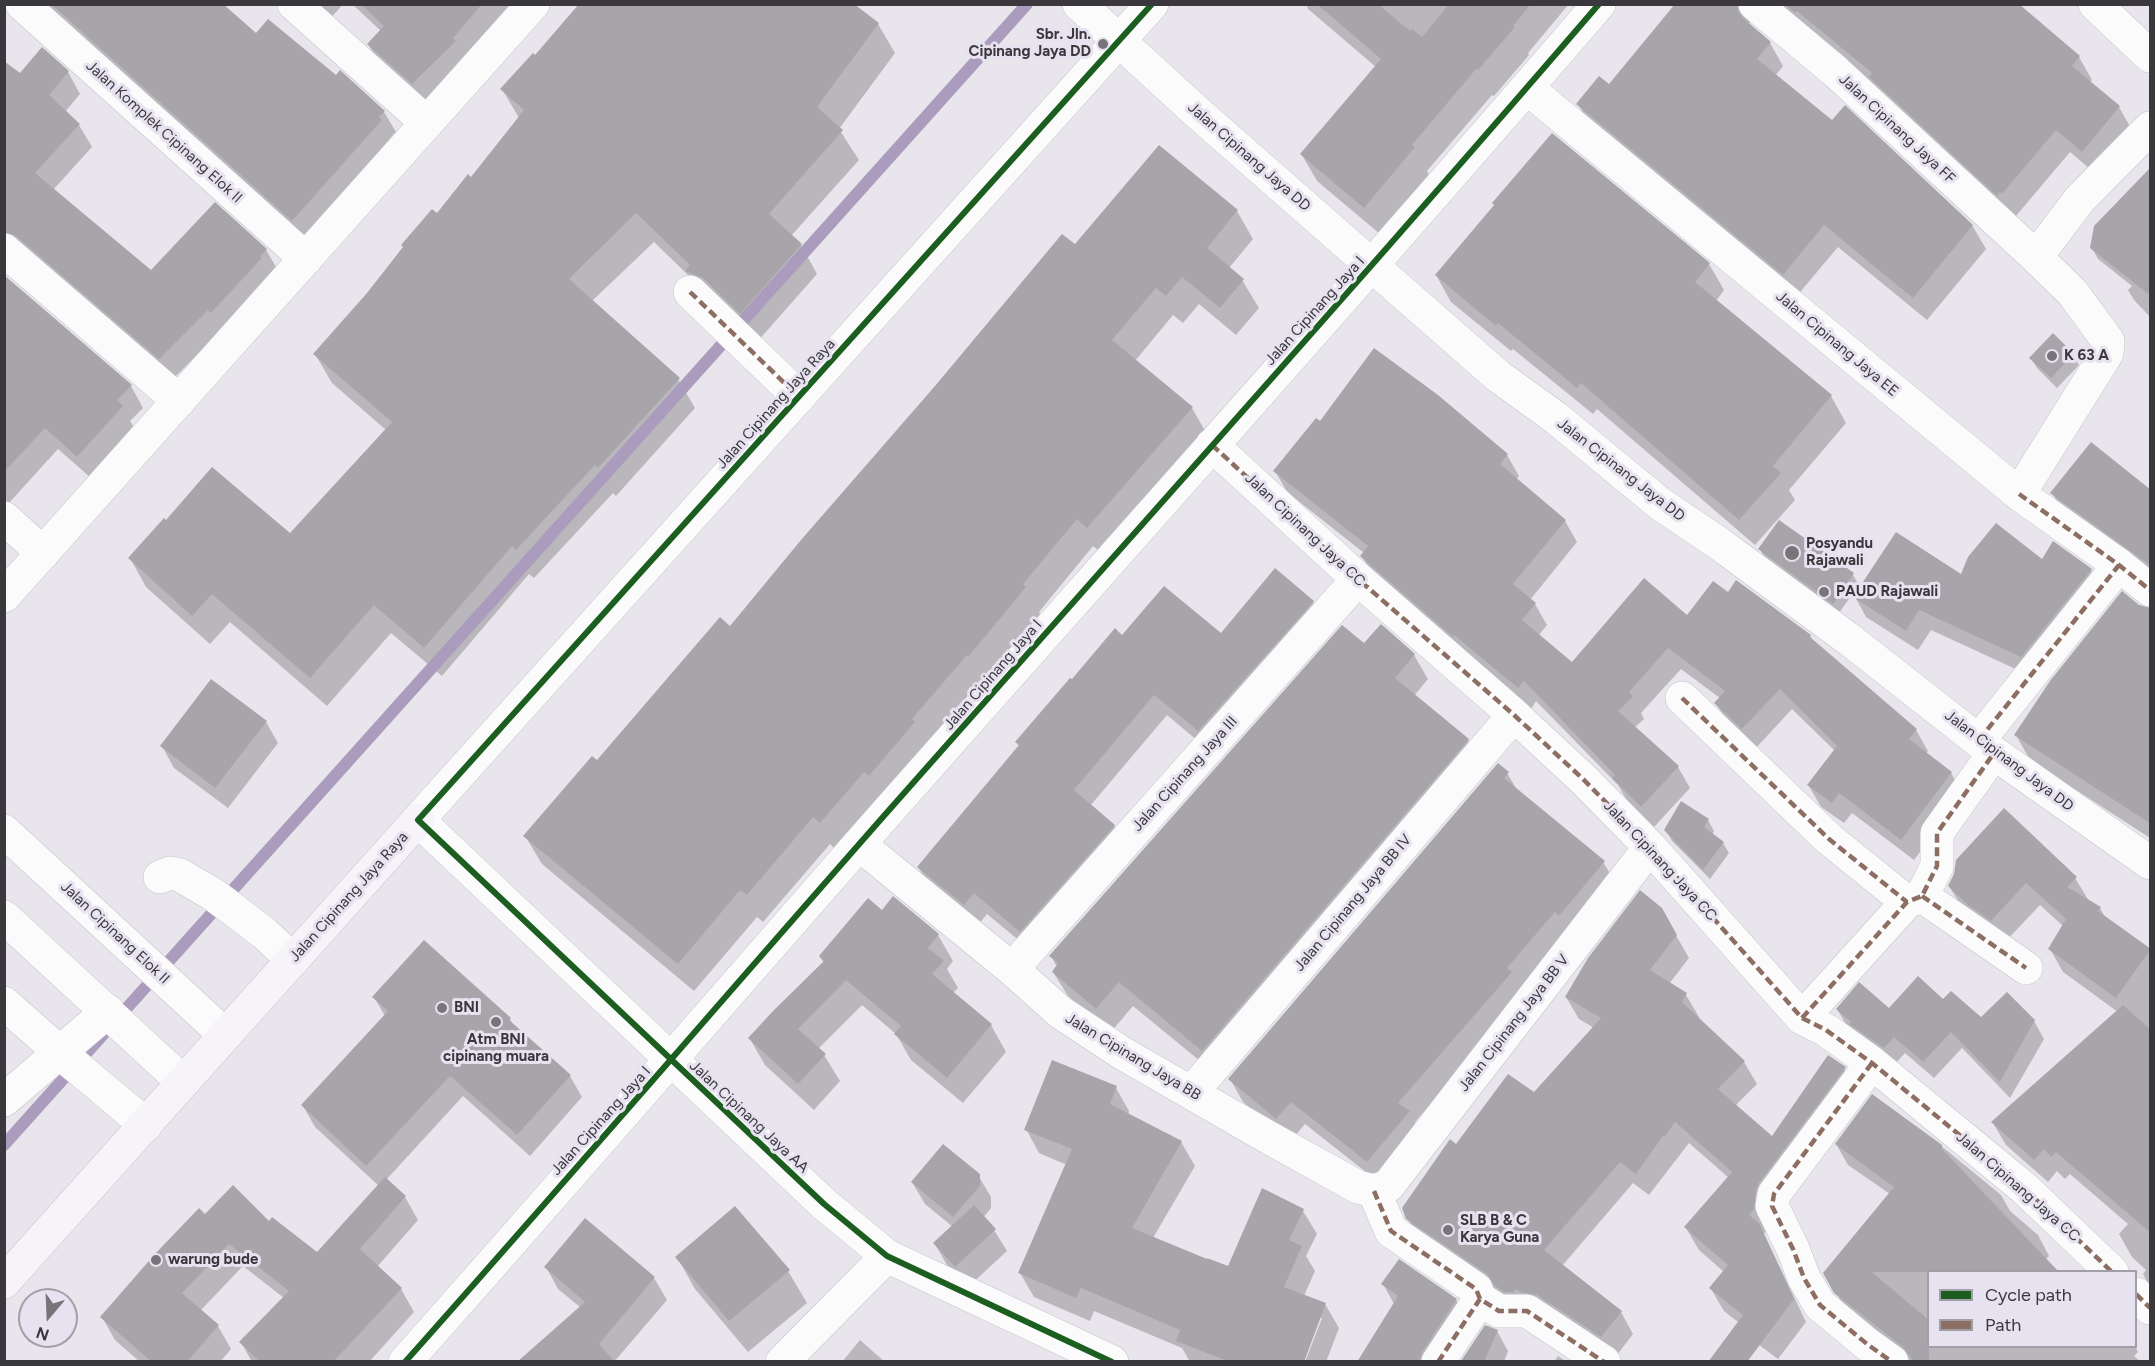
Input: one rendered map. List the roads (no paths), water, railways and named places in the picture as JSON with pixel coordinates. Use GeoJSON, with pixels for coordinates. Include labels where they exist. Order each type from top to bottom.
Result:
{"type":"FeatureCollection","features":[{"type":"Feature","properties":{"kind":"main road","name":"Jalan Cipinang Jaya Raya"},"geometry":{"type":"LineString","coordinates":[[4,1282],[146,1125],[175,1075],[293,960],[418,820]]}},
{"type":"Feature","properties":{"kind":"street","name":"Jalan Komplek Cipinang Elok II"},"geometry":{"type":"LineString","coordinates":[[22,4],[306,259]]}},
{"type":"Feature","properties":{"kind":"street"},"geometry":{"type":"LineString","coordinates":[[294,4],[427,123]]}},
{"type":"Feature","properties":{"kind":"street"},"geometry":{"type":"LineString","coordinates":[[4,596],[533,4]]}},
{"type":"Feature","properties":{"kind":"street","name":"Jalan Cipinang Jaya DD"},"geometry":{"type":"LineString","coordinates":[[1079,4],[1199,114],[1498,376],[1556,418],[1659,503],[1721,545],[1850,640],[1986,746],[2151,863]]}},
{"type":"Feature","properties":{"kind":"street","name":"Jalan Cipinang Jaya Raya"},"geometry":{"type":"LineString","coordinates":[[418,820],[1152,4]]}},
{"type":"Feature","properties":{"kind":"street","name":"Jalan Cipinang Jaya I"},"geometry":{"type":"LineString","coordinates":[[405,1362],[860,843],[1373,265],[1599,4]]}},
{"type":"Feature","properties":{"kind":"street","name":"Jalan Cipinang Jaya FF"},"geometry":{"type":"LineString","coordinates":[[1755,4],[1836,72],[2036,257],[2072,292],[2108,341],[2107,353],[2019,494]]}},
{"type":"Feature","properties":{"kind":"street"},"geometry":{"type":"LineString","coordinates":[[2095,4],[2151,56]]}},
{"type":"Feature","properties":{"kind":"street","name":"Jalan Cipinang Jaya EE"},"geometry":{"type":"LineString","coordinates":[[1527,88],[2019,494],[2120,565],[2151,590]]}},
{"type":"Feature","properties":{"kind":"street"},"geometry":{"type":"LineString","coordinates":[[2036,257],[2080,199],[2151,128]]}},
{"type":"Feature","properties":{"kind":"street"},"geometry":{"type":"LineString","coordinates":[[4,250],[178,401]]}},
{"type":"Feature","properties":{"kind":"street"},"geometry":{"type":"LineString","coordinates":[[690,292],[799,397]]}},
{"type":"Feature","properties":{"kind":"street","name":"Jalan Cipinang Jaya CC"},"geometry":{"type":"LineString","coordinates":[[1212,445],[1358,579],[1514,715],[1583,779],[1650,847],[1803,1018],[1826,1030],[1872,1063],[2024,1188],[2110,1270]]}},
{"type":"Feature","properties":{"kind":"street"},"geometry":{"type":"LineString","coordinates":[[4,518],[43,553]]}},
{"type":"Feature","properties":{"kind":"street"},"geometry":{"type":"LineString","coordinates":[[1803,1018],[1915,899],[1937,866],[1937,833],[1986,746],[2120,565]]}},
{"type":"Feature","properties":{"kind":"street","name":"Jalan Cipinang Jaya III"},"geometry":{"type":"LineString","coordinates":[[1012,969],[1358,579]]}},
{"type":"Feature","properties":{"kind":"street"},"geometry":{"type":"LineString","coordinates":[[1682,698],[1829,839],[1915,899],[2026,968]]}},
{"type":"Feature","properties":{"kind":"street","name":"Jalan Cipinang Jaya BB IV"},"geometry":{"type":"LineString","coordinates":[[1192,1092],[1514,715]]}},
{"type":"Feature","properties":{"kind":"street","name":"Jalan Cipinang Jaya AA"},"geometry":{"type":"LineString","coordinates":[[418,820],[824,1204],[887,1256],[1112,1362]]}},
{"type":"Feature","properties":{"kind":"street","name":"Jalan Cipinang Elok II"},"geometry":{"type":"LineString","coordinates":[[4,831],[220,1030]]}},
{"type":"Feature","properties":{"kind":"street","name":"Jalan Cipinang Jaya BB"},"geometry":{"type":"LineString","coordinates":[[860,843],[1012,969],[1060,1012],[1122,1053],[1266,1136],[1358,1187],[1374,1191]]}},
{"type":"Feature","properties":{"kind":"street","name":"Jalan Cipinang Jaya BB V"},"geometry":{"type":"LineString","coordinates":[[1374,1191],[1388,1186],[1650,847]]}},
{"type":"Feature","properties":{"kind":"street"},"geometry":{"type":"LineString","coordinates":[[160,877],[170,873],[180,875],[214,895],[264,933],[293,960]]}},
{"type":"Feature","properties":{"kind":"street"},"geometry":{"type":"LineString","coordinates":[[4,917],[175,1075]]}},
{"type":"Feature","properties":{"kind":"street"},"geometry":{"type":"LineString","coordinates":[[4,1003],[146,1125]]}},
{"type":"Feature","properties":{"kind":"street"},"geometry":{"type":"LineString","coordinates":[[4,1100],[70,1062],[111,1014]]}},
{"type":"Feature","properties":{"kind":"street"},"geometry":{"type":"LineString","coordinates":[[1872,1063],[1774,1194],[1772,1206],[1804,1278],[1820,1305],[1892,1362]]}},
{"type":"Feature","properties":{"kind":"street"},"geometry":{"type":"LineString","coordinates":[[1374,1191],[1391,1231],[1476,1289],[1480,1299],[1499,1311],[1527,1311],[1604,1362]]}},
{"type":"Feature","properties":{"kind":"street"},"geometry":{"type":"LineString","coordinates":[[782,1362],[887,1256]]}},
{"type":"Feature","properties":{"kind":"street"},"geometry":{"type":"LineString","coordinates":[[2137,1294],[2151,1308]]}},
{"type":"Feature","properties":{"kind":"street"},"geometry":{"type":"LineString","coordinates":[[1438,1362],[1480,1299]]}},
{"type":"Feature","properties":{"kind":"waterway"},"geometry":{"type":"LineString","coordinates":[[4,1145],[1027,4]]}},
{"type":"Feature","properties":{"kind":"place","name":"Sbr. Jln. Cipinang Jaya DD"},"geometry":{"type":"Point","coordinates":[1103,44]}},
{"type":"Feature","properties":{"kind":"place","name":"K 63 A"},"geometry":{"type":"Point","coordinates":[2052,356]}},
{"type":"Feature","properties":{"kind":"place","name":"Posyandu Rajawali"},"geometry":{"type":"Point","coordinates":[1792,553]}},
{"type":"Feature","properties":{"kind":"place","name":"PAUD Rajawali"},"geometry":{"type":"Point","coordinates":[1824,592]}},
{"type":"Feature","properties":{"kind":"place","name":"BNI"},"geometry":{"type":"Point","coordinates":[442,1008]}},
{"type":"Feature","properties":{"kind":"place","name":"Atm BNI cipinang muara"},"geometry":{"type":"Point","coordinates":[496,1022]}},
{"type":"Feature","properties":{"kind":"place","name":"SLB B & C Karya Guna"},"geometry":{"type":"Point","coordinates":[1448,1230]}},
{"type":"Feature","properties":{"kind":"place","name":"warung bude"},"geometry":{"type":"Point","coordinates":[156,1260]}}]}
